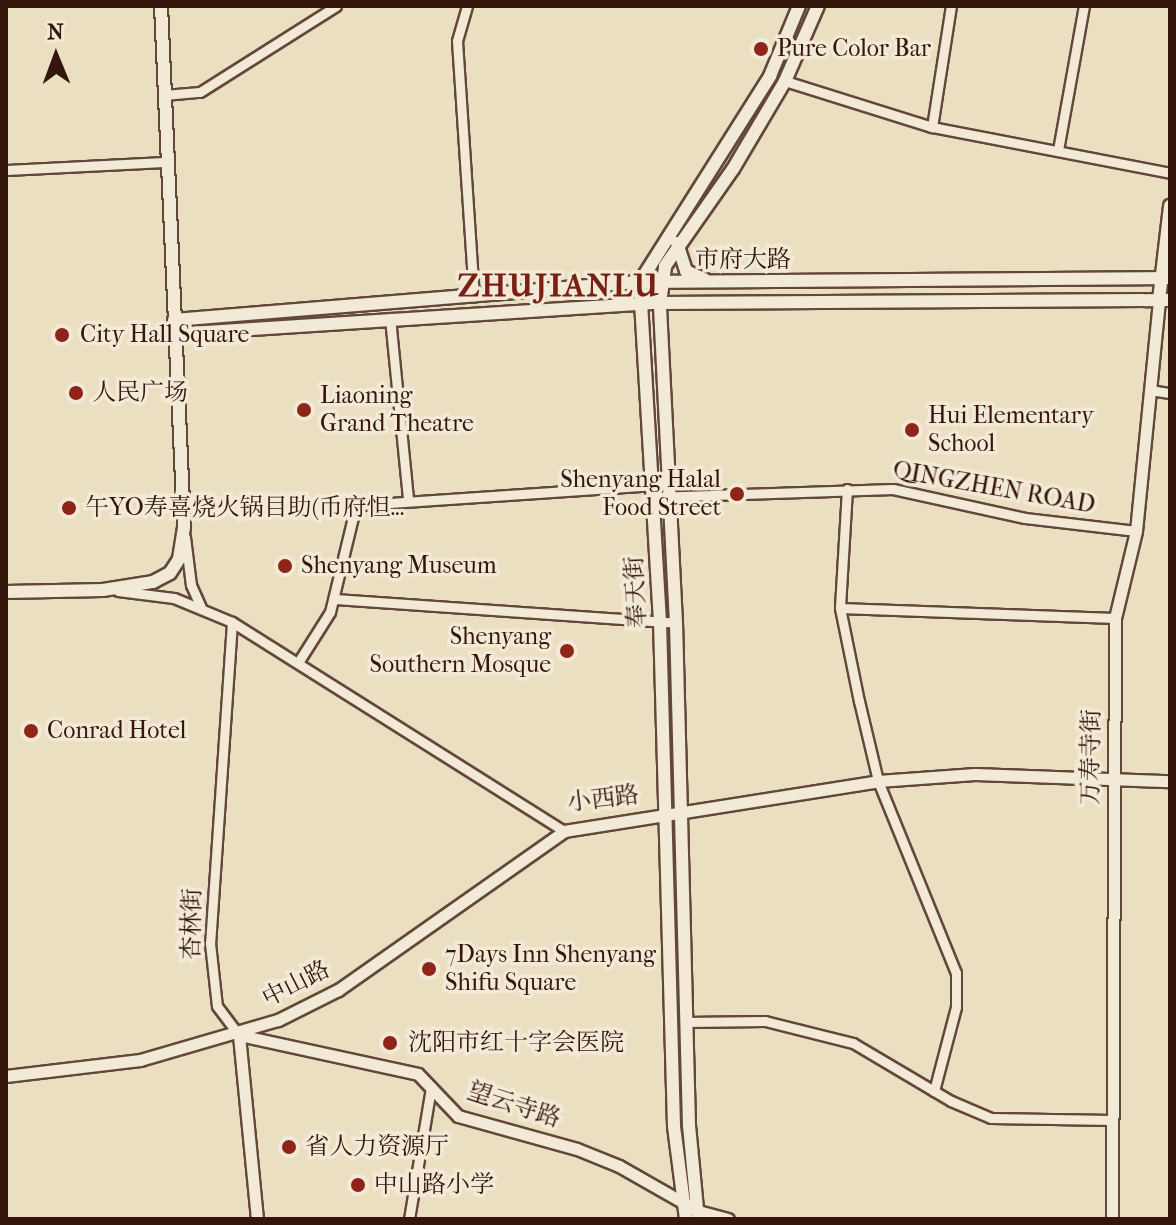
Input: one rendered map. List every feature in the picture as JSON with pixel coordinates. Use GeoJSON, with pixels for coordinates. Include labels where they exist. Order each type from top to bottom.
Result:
{"type":"FeatureCollection","features":[{"type":"Feature","properties":{"kind":"main road"},"geometry":{"type":"LineString","coordinates":[[6,592],[103,590],[153,582],[170,573],[179,559],[184,526],[165,162],[161,6]]}},
{"type":"Feature","properties":{"kind":"main road"},"geometry":{"type":"LineString","coordinates":[[640,282],[770,76],[799,6]]}},
{"type":"Feature","properties":{"kind":"main road","name":"奉天街"},"geometry":{"type":"LineString","coordinates":[[698,1215],[685,1022],[676,623],[660,303],[662,281],[677,243],[733,169],[785,81],[818,6]]}},
{"type":"Feature","properties":{"kind":"main road"},"geometry":{"type":"LineString","coordinates":[[1164,300],[1170,206]]}},
{"type":"Feature","properties":{"kind":"main road"},"geometry":{"type":"LineString","coordinates":[[677,243],[686,271],[710,282]]}},
{"type":"Feature","properties":{"kind":"main road","name":"市府大路"},"geometry":{"type":"LineString","coordinates":[[174,320],[662,281],[1165,278]]}},
{"type":"Feature","properties":{"kind":"main road","name":"奉天街"},"geometry":{"type":"LineString","coordinates":[[640,282],[660,622],[674,1126],[686,1219]]}},
{"type":"Feature","properties":{"kind":"main road","name":"市府大路"},"geometry":{"type":"LineString","coordinates":[[175,334],[660,303],[1164,300]]}},
{"type":"Feature","properties":{"kind":"street"},"geometry":{"type":"LineString","coordinates":[[164,95],[200,92],[336,6]]}},
{"type":"Feature","properties":{"kind":"street"},"geometry":{"type":"LineString","coordinates":[[467,6],[457,41],[474,296]]}},
{"type":"Feature","properties":{"kind":"street"},"geometry":{"type":"LineString","coordinates":[[932,127],[951,6]]}},
{"type":"Feature","properties":{"kind":"street"},"geometry":{"type":"LineString","coordinates":[[1058,150],[1084,6]]}},
{"type":"Feature","properties":{"kind":"street"},"geometry":{"type":"LineString","coordinates":[[785,81],[932,127],[1170,173]]}},
{"type":"Feature","properties":{"kind":"street"},"geometry":{"type":"LineString","coordinates":[[6,170],[165,162]]}},
{"type":"Feature","properties":{"kind":"street","name":"万寿寺街"},"geometry":{"type":"LineString","coordinates":[[1112,1219],[1115,618],[1136,531],[1150,390],[1164,300]]}},
{"type":"Feature","properties":{"kind":"street"},"geometry":{"type":"LineString","coordinates":[[390,318],[408,498]]}},
{"type":"Feature","properties":{"kind":"street"},"geometry":{"type":"LineString","coordinates":[[1150,390],[1170,393]]}},
{"type":"Feature","properties":{"kind":"street"},"geometry":{"type":"LineString","coordinates":[[847,489],[840,608],[878,781],[956,973],[954,1019],[934,1091]]}},
{"type":"Feature","properties":{"kind":"street","name":"QINGZHEN ROAD"},"geometry":{"type":"LineString","coordinates":[[335,599],[354,513],[361,505],[408,498],[669,490],[893,489],[1025,518],[1136,531]]}},
{"type":"Feature","properties":{"kind":"street"},"geometry":{"type":"LineString","coordinates":[[184,526],[191,585],[201,607]]}},
{"type":"Feature","properties":{"kind":"street","name":"小西路"},"geometry":{"type":"LineString","coordinates":[[103,590],[174,598],[232,622],[299,661],[564,831],[679,810],[878,781],[975,774],[1112,783],[1170,781]]}},
{"type":"Feature","properties":{"kind":"street"},"geometry":{"type":"LineString","coordinates":[[299,661],[335,599],[676,623]]}},
{"type":"Feature","properties":{"kind":"street"},"geometry":{"type":"LineString","coordinates":[[840,608],[1115,618]]}},
{"type":"Feature","properties":{"kind":"street","name":"杏林街"},"geometry":{"type":"LineString","coordinates":[[232,622],[210,943],[217,1006],[239,1035],[257,1219]]}},
{"type":"Feature","properties":{"kind":"street","name":"中山路"},"geometry":{"type":"LineString","coordinates":[[6,1076],[140,1060],[239,1035],[338,990],[564,831]]}},
{"type":"Feature","properties":{"kind":"street"},"geometry":{"type":"LineString","coordinates":[[685,1022],[765,1021],[853,1043],[934,1091],[991,1118],[1112,1120]]}},
{"type":"Feature","properties":{"kind":"street","name":"望云寺路"},"geometry":{"type":"LineString","coordinates":[[239,1035],[418,1074],[458,1116],[577,1149],[619,1166],[698,1215],[728,1219]]}},
{"type":"Feature","properties":{"kind":"street"},"geometry":{"type":"LineString","coordinates":[[409,1219],[431,1087]]}},
{"type":"Feature","properties":{"kind":"place","name":"Pure Color Bar"},"geometry":{"type":"Point","coordinates":[761,49]}},
{"type":"Feature","properties":{"kind":"place","name":"City Hall Square"},"geometry":{"type":"Point","coordinates":[62,335]}},
{"type":"Feature","properties":{"kind":"place","name":"人民广场"},"geometry":{"type":"Point","coordinates":[76,393]}},
{"type":"Feature","properties":{"kind":"place","name":"Liaoning Grand Theatre"},"geometry":{"type":"Point","coordinates":[304,410]}},
{"type":"Feature","properties":{"kind":"place","name":"Hui Elementary School"},"geometry":{"type":"Point","coordinates":[912,430]}},
{"type":"Feature","properties":{"kind":"place","name":"Shenyang Halal Food Street"},"geometry":{"type":"Point","coordinates":[737,494]}},
{"type":"Feature","properties":{"kind":"place","name":"午YO寿喜烧火锅目助(币府怛..."},"geometry":{"type":"Point","coordinates":[69,508]}},
{"type":"Feature","properties":{"kind":"place","name":"Shenyang Museum"},"geometry":{"type":"Point","coordinates":[285,566]}},
{"type":"Feature","properties":{"kind":"place","name":"Shenyang Southern Mosque"},"geometry":{"type":"Point","coordinates":[567,651]}},
{"type":"Feature","properties":{"kind":"place","name":"Conrad Hotel"},"geometry":{"type":"Point","coordinates":[31,731]}},
{"type":"Feature","properties":{"kind":"place","name":"7Days Inn Shenyang Shifu Square"},"geometry":{"type":"Point","coordinates":[429,969]}},
{"type":"Feature","properties":{"kind":"place","name":"沈阳市红十字会医院"},"geometry":{"type":"Point","coordinates":[390,1043]}},
{"type":"Feature","properties":{"kind":"place","name":"省人力资源厅"},"geometry":{"type":"Point","coordinates":[289,1147]}},
{"type":"Feature","properties":{"kind":"place","name":"中山路小学"},"geometry":{"type":"Point","coordinates":[358,1185]}},
{"type":"Feature","properties":{"kind":"district","name":"ZHUJIANLU"},"geometry":{"type":"Point","coordinates":[559,286]}}]}
